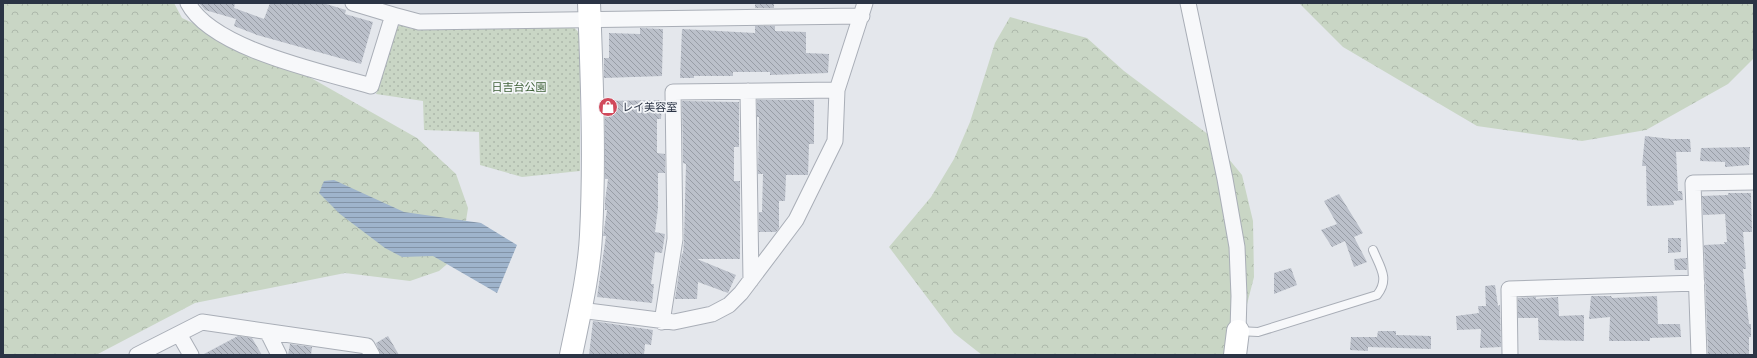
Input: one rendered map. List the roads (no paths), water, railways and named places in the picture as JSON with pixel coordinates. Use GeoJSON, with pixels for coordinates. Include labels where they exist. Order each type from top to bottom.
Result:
{"type":"FeatureCollection","features":[{"type":"Feature","properties":{"kind":"street"},"geometry":{"type":"LineString","coordinates":[[188,3],[193,13],[230,39],[271,57],[371,86],[393,15]]}},
{"type":"Feature","properties":{"kind":"street"},"geometry":{"type":"LineString","coordinates":[[353,3],[419,22],[589,12],[863,9],[837,90],[835,141],[796,220],[751,280],[729,305],[712,314],[674,322],[662,322],[580,310]]}},
{"type":"Feature","properties":{"kind":"street"},"geometry":{"type":"LineString","coordinates":[[1188,3],[1222,164],[1237,246],[1239,296],[1238,331],[1235,355]]}},
{"type":"Feature","properties":{"kind":"street"},"geometry":{"type":"LineString","coordinates":[[571,355],[580,310],[591,236],[589,12]]}},
{"type":"Feature","properties":{"kind":"street"},"geometry":{"type":"LineString","coordinates":[[662,322],[675,239],[673,92],[837,90]]}},
{"type":"Feature","properties":{"kind":"street"},"geometry":{"type":"LineString","coordinates":[[748,91],[751,280]]}},
{"type":"Feature","properties":{"kind":"street"},"geometry":{"type":"LineString","coordinates":[[1699,355],[1693,183],[1754,182]]}},
{"type":"Feature","properties":{"kind":"street"},"geometry":{"type":"LineString","coordinates":[[1510,355],[1509,289],[1697,283]]}},
{"type":"Feature","properties":{"kind":"street"},"geometry":{"type":"LineString","coordinates":[[137,355],[202,322],[268,333],[367,346],[372,355]]}},
{"type":"Feature","properties":{"kind":"street"},"geometry":{"type":"LineString","coordinates":[[268,333],[279,355]]}},
{"type":"Feature","properties":{"kind":"street"},"geometry":{"type":"LineString","coordinates":[[179,334],[191,355]]}},
{"type":"Feature","properties":{"kind":"lane"},"geometry":{"type":"LineString","coordinates":[[1238,331],[1258,332],[1377,295],[1383,288],[1384,276],[1373,250]]}},
{"type":"Feature","properties":{"kind":"water"},"geometry":{"type":"Polygon","coordinates":[[[334,180],[404,212],[481,223],[517,245],[497,293],[433,256],[402,257],[385,248],[340,214],[319,193],[324,181],[334,180]]]}},
{"type":"Feature","properties":{"kind":"place","name":"レイ美容室"},"geometry":{"type":"Point","coordinates":[608,107]}},
{"type":"Feature","properties":{"kind":"park label","name":"日吉台公園"},"geometry":{"type":"Point","coordinates":[519,87]}}]}
